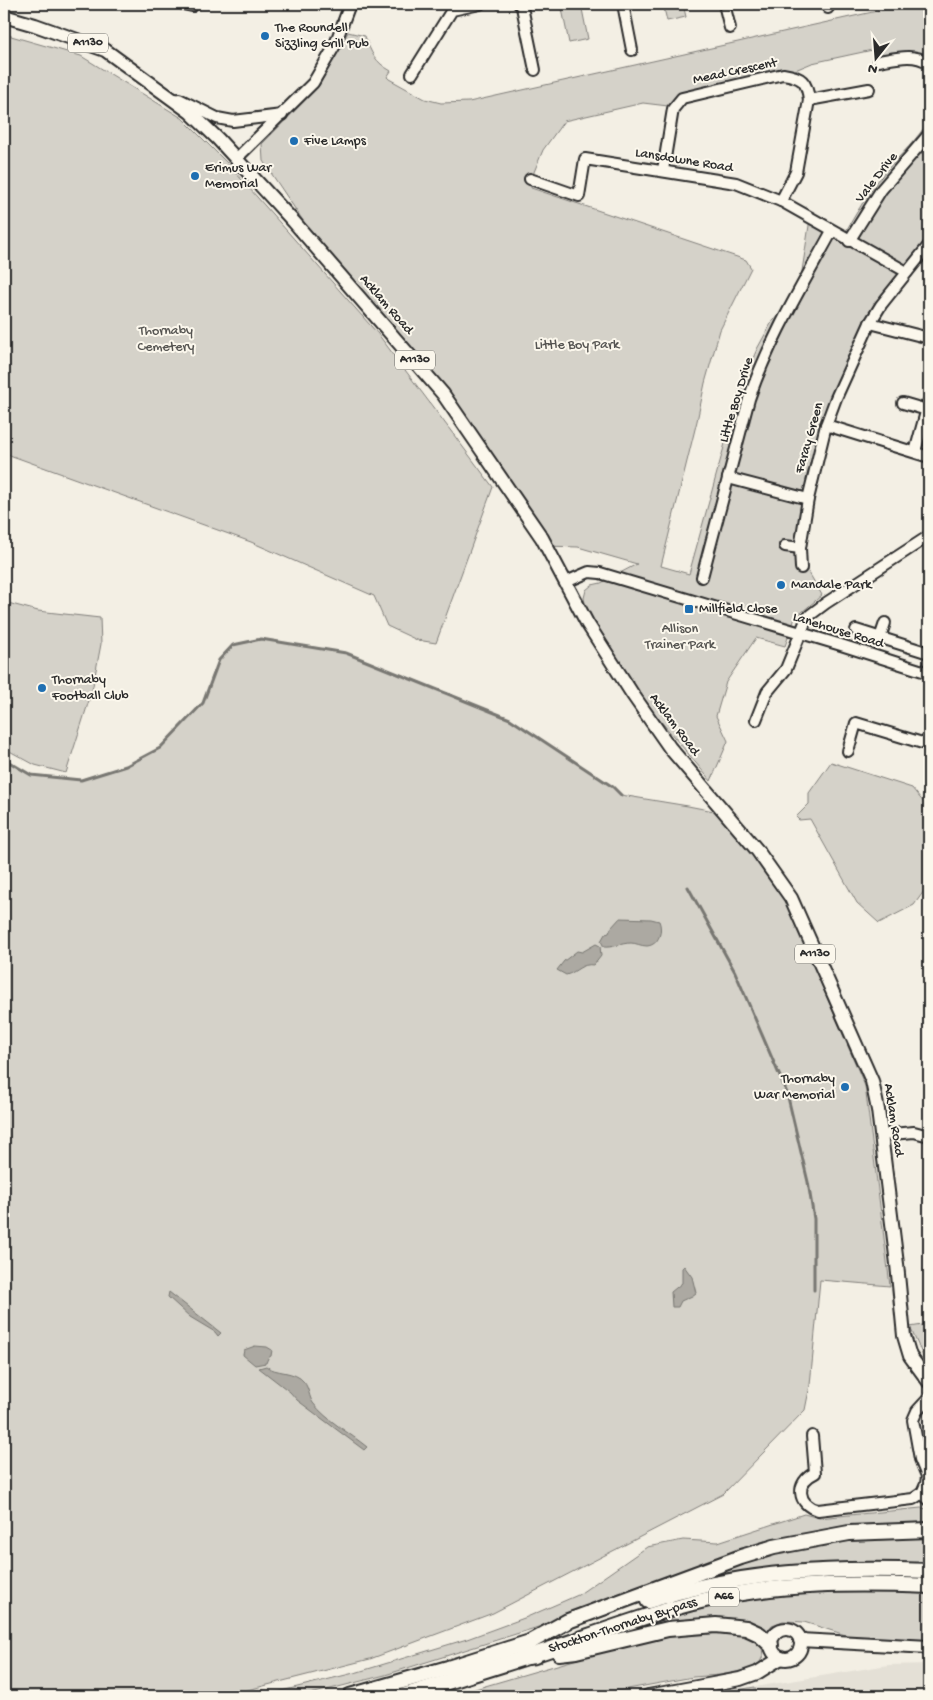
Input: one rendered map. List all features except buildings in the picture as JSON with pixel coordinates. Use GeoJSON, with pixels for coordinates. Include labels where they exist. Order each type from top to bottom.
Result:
{"type":"FeatureCollection","features":[{"type":"Feature","properties":{"kind":"highway"},"geometry":{"type":"LineString","coordinates":[[530,1642],[568,1621],[741,1557],[774,1547],[849,1534],[929,1530]]}},
{"type":"Feature","properties":{"kind":"highway","name":"Stockton-Thornaby By-pass"},"geometry":{"type":"LineString","coordinates":[[530,1642],[665,1595],[722,1582],[765,1575],[809,1571],[851,1569],[929,1571]]}},
{"type":"Feature","properties":{"kind":"highway","name":"Stockton-Thornaby By-pass"},"geometry":{"type":"LineString","coordinates":[[527,1657],[659,1613],[705,1600],[750,1592],[846,1584],[929,1586]]}},
{"type":"Feature","properties":{"kind":"highway","name":"A66"},"geometry":{"type":"LineString","coordinates":[[403,1696],[527,1657],[576,1651],[668,1628],[716,1625],[746,1628],[759,1634],[771,1645]]}},
{"type":"Feature","properties":{"kind":"highway","name":"A66"},"geometry":{"type":"LineString","coordinates":[[350,1696],[530,1642]]}},
{"type":"Feature","properties":{"kind":"main road","name":"A1130"},"geometry":{"type":"LineString","coordinates":[[4,16],[105,50],[190,112],[236,159]]}},
{"type":"Feature","properties":{"kind":"main road","name":"Acklam Road"},"geometry":{"type":"LineString","coordinates":[[236,159],[294,222],[443,394],[542,538],[587,623],[670,748],[757,850],[791,898],[872,1080],[881,1135],[904,1336],[910,1356],[929,1382]]}},
{"type":"Feature","properties":{"kind":"main road"},"geometry":{"type":"LineString","coordinates":[[786,1629],[795,1632],[800,1640],[800,1649],[795,1656],[787,1659],[781,1658],[774,1653],[771,1645],[774,1636],[781,1630],[786,1629]]}},
{"type":"Feature","properties":{"kind":"main road"},"geometry":{"type":"LineString","coordinates":[[800,1640],[900,1647],[929,1647]]}},
{"type":"Feature","properties":{"kind":"main road"},"geometry":{"type":"LineString","coordinates":[[648,1696],[740,1679],[757,1673],[781,1658]]}},
{"type":"Feature","properties":{"kind":"street"},"geometry":{"type":"LineString","coordinates":[[183,4],[192,6],[193,4]]}},
{"type":"Feature","properties":{"kind":"street"},"geometry":{"type":"LineString","coordinates":[[236,159],[282,115],[323,69],[350,4]]}},
{"type":"Feature","properties":{"kind":"street"},"geometry":{"type":"LineString","coordinates":[[412,74],[452,10],[480,4]]}},
{"type":"Feature","properties":{"kind":"street"},"geometry":{"type":"LineString","coordinates":[[519,4],[522,6],[535,70]]}},
{"type":"Feature","properties":{"kind":"street"},"geometry":{"type":"LineString","coordinates":[[623,4],[632,50]]}},
{"type":"Feature","properties":{"kind":"street"},"geometry":{"type":"LineString","coordinates":[[724,4],[730,28]]}},
{"type":"Feature","properties":{"kind":"street"},"geometry":{"type":"LineString","coordinates":[[879,61],[920,57],[929,63]]}},
{"type":"Feature","properties":{"kind":"street","name":"Mead Crescent"},"geometry":{"type":"LineString","coordinates":[[663,170],[673,109],[682,98],[783,74],[802,80],[808,88],[810,100]]}},
{"type":"Feature","properties":{"kind":"street"},"geometry":{"type":"LineString","coordinates":[[781,201],[796,172],[810,100],[869,89]]}},
{"type":"Feature","properties":{"kind":"street"},"geometry":{"type":"LineString","coordinates":[[162,91],[217,118],[233,121],[282,115]]}},
{"type":"Feature","properties":{"kind":"street","name":"Vale Drive"},"geometry":{"type":"LineString","coordinates":[[849,241],[881,190],[929,134]]}},
{"type":"Feature","properties":{"kind":"street","name":"Lansdowne Road"},"geometry":{"type":"LineString","coordinates":[[530,179],[579,196],[585,159],[736,183],[781,201],[832,232],[907,272]]}},
{"type":"Feature","properties":{"kind":"street","name":"Little Boy Drive"},"geometry":{"type":"LineString","coordinates":[[702,577],[711,561],[728,478],[749,399],[764,358],[832,232]]}},
{"type":"Feature","properties":{"kind":"street","name":"Faray Green"},"geometry":{"type":"LineString","coordinates":[[801,568],[800,548],[808,499],[826,425],[870,323],[881,305],[929,245]]}},
{"type":"Feature","properties":{"kind":"street"},"geometry":{"type":"LineString","coordinates":[[870,323],[929,338]]}},
{"type":"Feature","properties":{"kind":"street"},"geometry":{"type":"LineString","coordinates":[[903,403],[928,406],[915,452]]}},
{"type":"Feature","properties":{"kind":"street"},"geometry":{"type":"LineString","coordinates":[[826,425],[929,457]]}},
{"type":"Feature","properties":{"kind":"street"},"geometry":{"type":"LineString","coordinates":[[728,478],[808,499]]}},
{"type":"Feature","properties":{"kind":"street"},"geometry":{"type":"LineString","coordinates":[[756,720],[767,692],[786,669],[806,620],[818,609],[929,536]]}},
{"type":"Feature","properties":{"kind":"street"},"geometry":{"type":"LineString","coordinates":[[785,546],[800,548]]}},
{"type":"Feature","properties":{"kind":"street","name":"Lanehouse Road"},"geometry":{"type":"LineString","coordinates":[[566,582],[589,572],[600,573],[929,673]]}},
{"type":"Feature","properties":{"kind":"street"},"geometry":{"type":"LineString","coordinates":[[880,638],[885,623]]}},
{"type":"Feature","properties":{"kind":"street"},"geometry":{"type":"LineString","coordinates":[[856,630],[929,653]]}},
{"type":"Feature","properties":{"kind":"street"},"geometry":{"type":"LineString","coordinates":[[848,751],[856,723],[929,745]]}},
{"type":"Feature","properties":{"kind":"street"},"geometry":{"type":"LineString","coordinates":[[881,1135],[914,1132],[929,1136]]}},
{"type":"Feature","properties":{"kind":"street"},"geometry":{"type":"LineString","coordinates":[[812,1436],[815,1473],[808,1476],[802,1490],[805,1503],[810,1508],[818,1510],[926,1497],[927,1476],[920,1459],[913,1420],[917,1411],[929,1398]]}},
{"type":"Feature","properties":{"kind":"shaded area"},"geometry":{"type":"Polygon","coordinates":[[[620,918],[659,921],[659,937],[654,943],[647,946],[631,943],[604,947],[601,941],[620,918]]]}},
{"type":"Feature","properties":{"kind":"shaded area"},"geometry":{"type":"Polygon","coordinates":[[[596,944],[600,946],[601,956],[594,965],[582,966],[566,975],[557,970],[564,961],[577,951],[582,952],[596,944]]]}},
{"type":"Feature","properties":{"kind":"shaded area"},"geometry":{"type":"Polygon","coordinates":[[[684,1266],[692,1277],[696,1293],[681,1301],[678,1307],[672,1307],[671,1292],[682,1283],[682,1268],[684,1266]]]}},
{"type":"Feature","properties":{"kind":"shaded area"},"geometry":{"type":"Polygon","coordinates":[[[169,1292],[221,1333],[218,1336],[215,1332],[190,1317],[168,1297],[169,1292]]]}},
{"type":"Feature","properties":{"kind":"shaded area"},"geometry":{"type":"Polygon","coordinates":[[[255,1346],[267,1347],[272,1350],[271,1356],[266,1363],[255,1365],[243,1355],[244,1350],[255,1346]]]}},
{"type":"Feature","properties":{"kind":"shaded area"},"geometry":{"type":"Polygon","coordinates":[[[266,1366],[300,1378],[306,1384],[313,1403],[332,1421],[367,1447],[364,1450],[297,1400],[290,1392],[259,1368],[266,1366]]]}},
{"type":"Feature","properties":{"kind":"shaded area"},"geometry":{"type":"Polygon","coordinates":[[[929,1664],[929,1696],[756,1696],[755,1687],[888,1665],[929,1664]]]}},
{"type":"Feature","properties":{"kind":"green space"},"geometry":{"type":"Polygon","coordinates":[[[561,4],[581,4],[588,39],[569,43],[561,4]]]}},
{"type":"Feature","properties":{"kind":"green space"},"geometry":{"type":"Polygon","coordinates":[[[663,4],[683,4],[686,17],[667,21],[663,4]]]}},
{"type":"Feature","properties":{"kind":"green space"},"geometry":{"type":"Polygon","coordinates":[[[884,4],[929,4],[929,63],[920,57],[879,61],[877,49],[812,63],[788,73],[682,98],[668,106],[643,103],[564,121],[543,150],[534,172],[531,188],[746,260],[751,268],[720,330],[705,383],[661,566],[689,574],[740,389],[757,349],[773,320],[787,307],[800,284],[810,219],[843,236],[874,186],[929,120],[929,245],[870,323],[826,425],[798,554],[822,595],[795,618],[785,646],[756,638],[726,682],[716,716],[728,741],[711,781],[643,700],[586,608],[584,598],[586,590],[592,585],[601,583],[637,564],[578,547],[546,546],[461,413],[308,228],[263,161],[262,144],[319,86],[348,32],[365,36],[374,56],[391,71],[387,77],[389,79],[425,99],[441,103],[469,102],[886,9],[884,4]]]}},
{"type":"Feature","properties":{"kind":"green space","name":"Thornaby Cemetery"},"geometry":{"type":"Polygon","coordinates":[[[4,34],[81,56],[182,118],[227,163],[378,334],[493,487],[436,643],[417,640],[387,626],[374,596],[251,542],[4,453],[4,34]]]}},
{"type":"Feature","properties":{"kind":"green space"},"geometry":{"type":"Polygon","coordinates":[[[4,602],[38,611],[100,618],[101,644],[92,691],[66,773],[35,765],[4,748],[4,602]]]}},
{"type":"Feature","properties":{"kind":"green space"},"geometry":{"type":"Polygon","coordinates":[[[261,639],[346,653],[510,719],[613,787],[621,795],[719,812],[751,850],[786,902],[865,1086],[890,1286],[820,1280],[810,1385],[805,1410],[723,1494],[493,1613],[370,1659],[224,1696],[4,1696],[4,759],[31,775],[81,780],[126,766],[160,748],[203,703],[219,660],[233,645],[261,639]]]}},
{"type":"Feature","properties":{"kind":"green space"},"geometry":{"type":"Polygon","coordinates":[[[831,762],[912,788],[929,809],[929,884],[914,905],[879,923],[857,903],[810,819],[799,820],[796,817],[809,804],[809,793],[831,762]]]}},
{"type":"Feature","properties":{"kind":"green space"},"geometry":{"type":"Polygon","coordinates":[[[929,1324],[929,1362],[923,1356],[910,1327],[929,1324]]]}},
{"type":"Feature","properties":{"kind":"green space"},"geometry":{"type":"Polygon","coordinates":[[[921,1508],[929,1509],[929,1526],[835,1532],[385,1675],[303,1696],[261,1696],[358,1672],[467,1639],[527,1617],[578,1595],[647,1547],[683,1540],[718,1542],[804,1514],[819,1518],[921,1508]]]}},
{"type":"Feature","properties":{"kind":"green space"},"geometry":{"type":"Polygon","coordinates":[[[875,1537],[929,1537],[929,1566],[888,1563],[795,1566],[703,1579],[703,1577],[766,1557],[809,1547],[875,1537]]]}},
{"type":"Feature","properties":{"kind":"green space"},"geometry":{"type":"Polygon","coordinates":[[[818,1590],[929,1592],[929,1643],[852,1637],[804,1622],[783,1621],[772,1625],[766,1632],[639,1630],[638,1626],[705,1606],[749,1598],[818,1590]]]}},
{"type":"Feature","properties":{"kind":"green space"},"geometry":{"type":"Polygon","coordinates":[[[698,1632],[745,1635],[758,1641],[762,1647],[763,1656],[759,1664],[751,1669],[720,1675],[693,1677],[590,1696],[451,1696],[636,1642],[698,1632]]]}},
{"type":"Feature","properties":{"kind":"green space"},"geometry":{"type":"Polygon","coordinates":[[[755,1687],[756,1696],[700,1696],[755,1687]]]}},
{"type":"Feature","properties":{"kind":"waterway"},"geometry":{"type":"LineString","coordinates":[[4,759],[31,775],[81,780],[126,766],[160,748],[203,703],[219,660],[233,645],[261,639],[346,653],[510,719],[613,787],[621,795]]}},
{"type":"Feature","properties":{"kind":"waterway"},"geometry":{"type":"LineString","coordinates":[[688,887],[735,972],[787,1093],[808,1182],[814,1219],[814,1290]]}},
{"type":"Feature","properties":{"kind":"place","name":"The Roundell Sizzling Grill Pub"},"geometry":{"type":"Point","coordinates":[265,36]}},
{"type":"Feature","properties":{"kind":"place","name":"Five Lamps"},"geometry":{"type":"Point","coordinates":[294,141]}},
{"type":"Feature","properties":{"kind":"place","name":"Erimus War Memorial"},"geometry":{"type":"Point","coordinates":[195,176]}},
{"type":"Feature","properties":{"kind":"place","name":"Mandale Park"},"geometry":{"type":"Point","coordinates":[781,585]}},
{"type":"Feature","properties":{"kind":"place","name":"Millfield Close"},"geometry":{"type":"Point","coordinates":[689,609]}},
{"type":"Feature","properties":{"kind":"place","name":"Thornaby Football Club"},"geometry":{"type":"Point","coordinates":[42,688]}},
{"type":"Feature","properties":{"kind":"place","name":"Thornaby War Memorial"},"geometry":{"type":"Point","coordinates":[845,1087]}},
{"type":"Feature","properties":{"kind":"park label","name":"Little Boy Park"},"geometry":{"type":"Point","coordinates":[577,345]}},
{"type":"Feature","properties":{"kind":"park label","name":"Allison Trainer Park"},"geometry":{"type":"Point","coordinates":[680,638]}}]}
